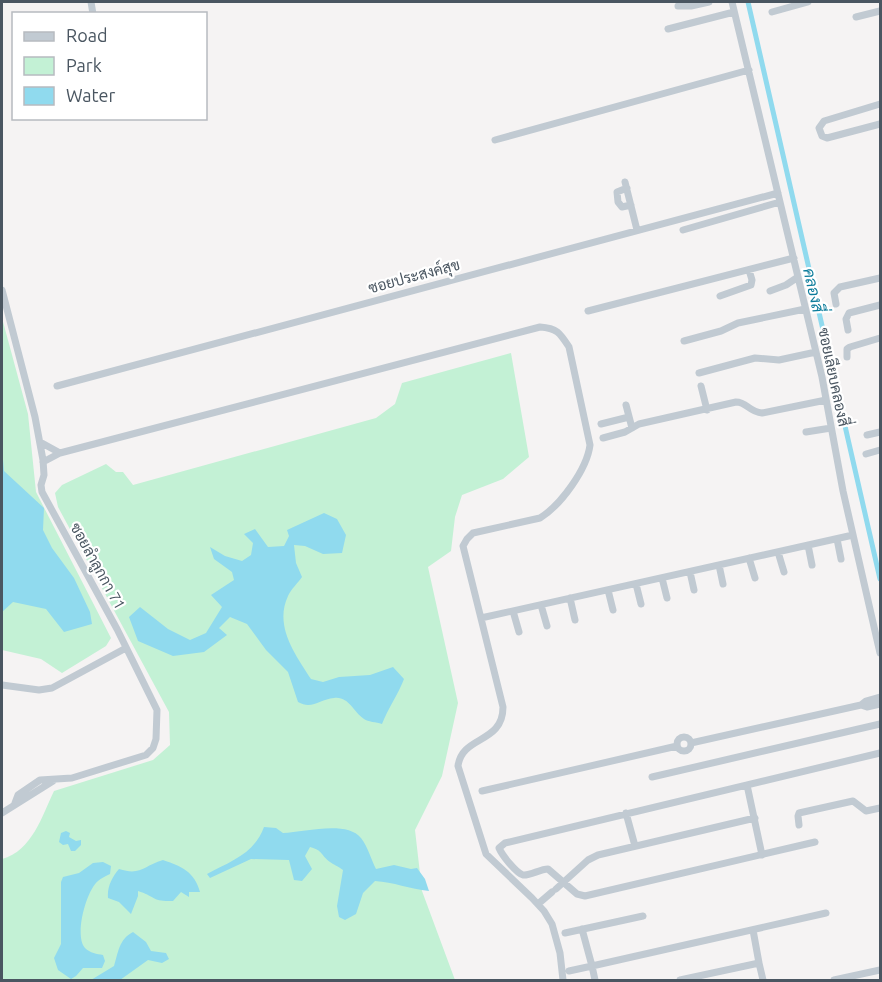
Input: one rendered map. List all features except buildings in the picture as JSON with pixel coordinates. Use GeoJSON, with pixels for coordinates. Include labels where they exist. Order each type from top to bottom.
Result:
{"type":"FeatureCollection","features":[{"type":"Feature","properties":{"kind":"street"},"geometry":{"type":"LineString","coordinates":[[678,6],[709,2]]}},
{"type":"Feature","properties":{"kind":"street","name":"ซอยเลียบคลองสี่"},"geometry":{"type":"LineString","coordinates":[[732,2],[816,352],[854,535],[879,639],[880,653]]}},
{"type":"Feature","properties":{"kind":"street"},"geometry":{"type":"LineString","coordinates":[[772,12],[808,2]]}},
{"type":"Feature","properties":{"kind":"street"},"geometry":{"type":"LineString","coordinates":[[856,17],[880,11]]}},
{"type":"Feature","properties":{"kind":"street"},"geometry":{"type":"LineString","coordinates":[[668,29],[734,12]]}},
{"type":"Feature","properties":{"kind":"street"},"geometry":{"type":"LineString","coordinates":[[495,140],[749,70]]}},
{"type":"Feature","properties":{"kind":"street"},"geometry":{"type":"LineString","coordinates":[[880,104],[824,121],[819,128],[822,136],[827,138],[880,123]]}},
{"type":"Feature","properties":{"kind":"street"},"geometry":{"type":"LineString","coordinates":[[631,205],[622,207],[618,202],[617,192],[626,185],[631,205],[637,230]]}},
{"type":"Feature","properties":{"kind":"street","name":"ซอยประสงค์สุข"},"geometry":{"type":"LineString","coordinates":[[57,386],[778,193]]}},
{"type":"Feature","properties":{"kind":"street"},"geometry":{"type":"LineString","coordinates":[[684,230],[780,202]]}},
{"type":"Feature","properties":{"kind":"street"},"geometry":{"type":"LineString","coordinates":[[588,311],[794,258]]}},
{"type":"Feature","properties":{"kind":"street"},"geometry":{"type":"LineString","coordinates":[[720,296],[751,285],[749,270]]}},
{"type":"Feature","properties":{"kind":"street"},"geometry":{"type":"LineString","coordinates":[[770,291],[798,277]]}},
{"type":"Feature","properties":{"kind":"street"},"geometry":{"type":"LineString","coordinates":[[836,304],[834,293],[840,287],[880,278]]}},
{"type":"Feature","properties":{"kind":"street","name":"ซอยลำลูกกา 71"},"geometry":{"type":"LineString","coordinates":[[2,290],[40,442],[44,475],[40,485],[42,492],[157,710],[156,740],[153,748],[146,755],[82,775],[53,781],[29,791],[2,813]]}},
{"type":"Feature","properties":{"kind":"street"},"geometry":{"type":"LineString","coordinates":[[848,330],[846,319],[849,312],[880,305]]}},
{"type":"Feature","properties":{"kind":"street"},"geometry":{"type":"LineString","coordinates":[[684,340],[721,331],[738,323],[806,309]]}},
{"type":"Feature","properties":{"kind":"street"},"geometry":{"type":"LineString","coordinates":[[43,462],[60,453],[540,327],[552,327],[569,347],[590,445],[589,457],[580,473],[549,513],[534,520],[473,533],[464,546],[503,707],[503,719],[498,727],[462,754],[458,766],[486,855],[538,904],[552,924],[563,981]]}},
{"type":"Feature","properties":{"kind":"street"},"geometry":{"type":"LineString","coordinates":[[847,357],[847,349],[850,347],[880,338]]}},
{"type":"Feature","properties":{"kind":"street"},"geometry":{"type":"LineString","coordinates":[[699,373],[755,358],[779,360],[816,352]]}},
{"type":"Feature","properties":{"kind":"street"},"geometry":{"type":"LineString","coordinates":[[701,386],[707,410]]}},
{"type":"Feature","properties":{"kind":"street"},"geometry":{"type":"LineString","coordinates":[[603,438],[632,428],[741,402],[754,412],[767,413],[826,399]]}},
{"type":"Feature","properties":{"kind":"street"},"geometry":{"type":"LineString","coordinates":[[626,405],[632,428]]}},
{"type":"Feature","properties":{"kind":"street"},"geometry":{"type":"LineString","coordinates":[[601,424],[629,417]]}},
{"type":"Feature","properties":{"kind":"street"},"geometry":{"type":"LineString","coordinates":[[806,432],[831,429]]}},
{"type":"Feature","properties":{"kind":"street"},"geometry":{"type":"LineString","coordinates":[[867,435],[880,432]]}},
{"type":"Feature","properties":{"kind":"street"},"geometry":{"type":"LineString","coordinates":[[40,442],[60,453]]}},
{"type":"Feature","properties":{"kind":"street"},"geometry":{"type":"LineString","coordinates":[[866,454],[880,450]]}},
{"type":"Feature","properties":{"kind":"street"},"geometry":{"type":"LineString","coordinates":[[481,618],[854,535]]}},
{"type":"Feature","properties":{"kind":"street"},"geometry":{"type":"LineString","coordinates":[[837,539],[841,559]]}},
{"type":"Feature","properties":{"kind":"street"},"geometry":{"type":"LineString","coordinates":[[808,545],[812,565]]}},
{"type":"Feature","properties":{"kind":"street"},"geometry":{"type":"LineString","coordinates":[[778,552],[784,572]]}},
{"type":"Feature","properties":{"kind":"street"},"geometry":{"type":"LineString","coordinates":[[749,558],[755,579]]}},
{"type":"Feature","properties":{"kind":"street"},"geometry":{"type":"LineString","coordinates":[[719,565],[723,585]]}},
{"type":"Feature","properties":{"kind":"street"},"geometry":{"type":"LineString","coordinates":[[690,572],[694,590]]}},
{"type":"Feature","properties":{"kind":"street"},"geometry":{"type":"LineString","coordinates":[[662,578],[667,598]]}},
{"type":"Feature","properties":{"kind":"street"},"geometry":{"type":"LineString","coordinates":[[636,584],[641,604]]}},
{"type":"Feature","properties":{"kind":"street"},"geometry":{"type":"LineString","coordinates":[[609,590],[613,610]]}},
{"type":"Feature","properties":{"kind":"street"},"geometry":{"type":"LineString","coordinates":[[570,598],[575,620]]}},
{"type":"Feature","properties":{"kind":"street"},"geometry":{"type":"LineString","coordinates":[[541,605],[547,626]]}},
{"type":"Feature","properties":{"kind":"street"},"geometry":{"type":"LineString","coordinates":[[513,611],[519,632]]}},
{"type":"Feature","properties":{"kind":"street"},"geometry":{"type":"LineString","coordinates":[[2,685],[39,690],[52,688],[126,648]]}},
{"type":"Feature","properties":{"kind":"street"},"geometry":{"type":"LineString","coordinates":[[482,791],[677,746],[678,740],[683,737],[688,738],[691,743],[861,705],[880,697]]}},
{"type":"Feature","properties":{"kind":"street"},"geometry":{"type":"LineString","coordinates":[[861,705],[867,707],[880,704]]}},
{"type":"Feature","properties":{"kind":"street"},"geometry":{"type":"LineString","coordinates":[[652,777],[880,724]]}},
{"type":"Feature","properties":{"kind":"street"},"geometry":{"type":"LineString","coordinates":[[815,842],[585,896],[577,894],[548,869],[520,874],[500,851],[500,847],[505,843],[880,753]]}},
{"type":"Feature","properties":{"kind":"street"},"geometry":{"type":"LineString","coordinates":[[747,784],[762,855]]}},
{"type":"Feature","properties":{"kind":"street"},"geometry":{"type":"LineString","coordinates":[[799,825],[798,816],[803,812],[853,801],[866,811],[880,808]]}},
{"type":"Feature","properties":{"kind":"street"},"geometry":{"type":"LineString","coordinates":[[626,813],[634,846]]}},
{"type":"Feature","properties":{"kind":"street"},"geometry":{"type":"LineString","coordinates":[[538,904],[592,858],[755,818]]}},
{"type":"Feature","properties":{"kind":"street"},"geometry":{"type":"LineString","coordinates":[[569,971],[826,913]]}},
{"type":"Feature","properties":{"kind":"street"},"geometry":{"type":"LineString","coordinates":[[565,933],[644,916]]}},
{"type":"Feature","properties":{"kind":"street"},"geometry":{"type":"LineString","coordinates":[[582,929],[595,981]]}},
{"type":"Feature","properties":{"kind":"street"},"geometry":{"type":"LineString","coordinates":[[753,930],[762,981]]}},
{"type":"Feature","properties":{"kind":"street"},"geometry":{"type":"LineString","coordinates":[[680,981],[759,963]]}},
{"type":"Feature","properties":{"kind":"street"},"geometry":{"type":"LineString","coordinates":[[834,981],[880,970]]}},
{"type":"Feature","properties":{"kind":"green space"},"geometry":{"type":"Polygon","coordinates":[[[2,318],[28,414],[36,492],[111,638],[106,646],[62,673],[41,659],[2,650],[2,318]]]}},
{"type":"Feature","properties":{"kind":"green space"},"geometry":{"type":"Polygon","coordinates":[[[511,353],[529,457],[503,479],[462,495],[455,517],[451,551],[428,567],[458,703],[442,776],[415,830],[422,891],[455,980],[2,980],[2,859],[21,849],[28,841],[54,791],[153,760],[170,745],[169,712],[58,507],[55,493],[62,485],[106,464],[116,472],[123,472],[133,485],[376,418],[395,404],[402,383],[511,353]]]}},
{"type":"Feature","properties":{"kind":"water"},"geometry":{"type":"Polygon","coordinates":[[[2,448],[4,471],[44,508],[43,530],[52,548],[74,578],[90,612],[92,624],[64,632],[46,609],[13,602],[2,612],[2,448]]]}},
{"type":"Feature","properties":{"kind":"water"},"geometry":{"type":"Polygon","coordinates":[[[324,513],[337,519],[346,535],[342,553],[323,554],[305,546],[294,545],[296,563],[302,577],[289,593],[284,607],[285,629],[293,650],[311,679],[323,682],[339,677],[370,675],[393,667],[404,679],[382,724],[364,719],[343,699],[329,699],[312,705],[298,702],[288,672],[266,650],[247,624],[230,617],[219,628],[227,635],[204,652],[173,656],[138,641],[129,617],[140,607],[168,629],[190,640],[206,633],[222,607],[211,595],[234,580],[232,572],[214,559],[210,547],[225,556],[242,561],[251,555],[253,543],[244,534],[255,529],[268,547],[284,546],[289,536],[287,530],[324,513]]]}},
{"type":"Feature","properties":{"kind":"water"},"geometry":{"type":"Polygon","coordinates":[[[264,827],[276,828],[283,833],[313,829],[346,829],[361,838],[376,869],[394,865],[417,868],[425,879],[429,891],[375,881],[363,893],[356,914],[345,920],[339,917],[337,906],[343,870],[330,862],[318,850],[310,847],[305,856],[312,869],[302,881],[294,880],[289,860],[251,859],[210,878],[207,874],[233,861],[248,850],[260,836],[264,827]]]}},
{"type":"Feature","properties":{"kind":"water"},"geometry":{"type":"Polygon","coordinates":[[[66,831],[70,833],[69,837],[76,841],[81,840],[81,845],[75,851],[71,851],[68,844],[63,845],[59,842],[61,833],[66,831]]]}},
{"type":"Feature","properties":{"kind":"water"},"geometry":{"type":"Polygon","coordinates":[[[163,860],[191,875],[200,892],[189,892],[189,897],[181,892],[173,901],[166,901],[157,900],[138,891],[131,914],[119,902],[108,898],[110,882],[119,869],[137,871],[163,860]]]}},
{"type":"Feature","properties":{"kind":"water"},"geometry":{"type":"Polygon","coordinates":[[[103,862],[111,866],[110,874],[98,881],[89,894],[81,924],[81,934],[85,948],[103,955],[105,961],[102,968],[83,968],[71,979],[58,970],[54,958],[61,944],[61,882],[63,877],[79,873],[93,863],[103,862]]]}},
{"type":"Feature","properties":{"kind":"water"},"geometry":{"type":"Polygon","coordinates":[[[133,932],[146,942],[151,951],[166,953],[169,959],[162,963],[148,960],[120,980],[91,980],[114,966],[122,942],[133,932]]]}},
{"type":"Feature","properties":{"kind":"waterway","name":"คลองสี่"},"geometry":{"type":"LineString","coordinates":[[748,2],[880,579]]}}]}
